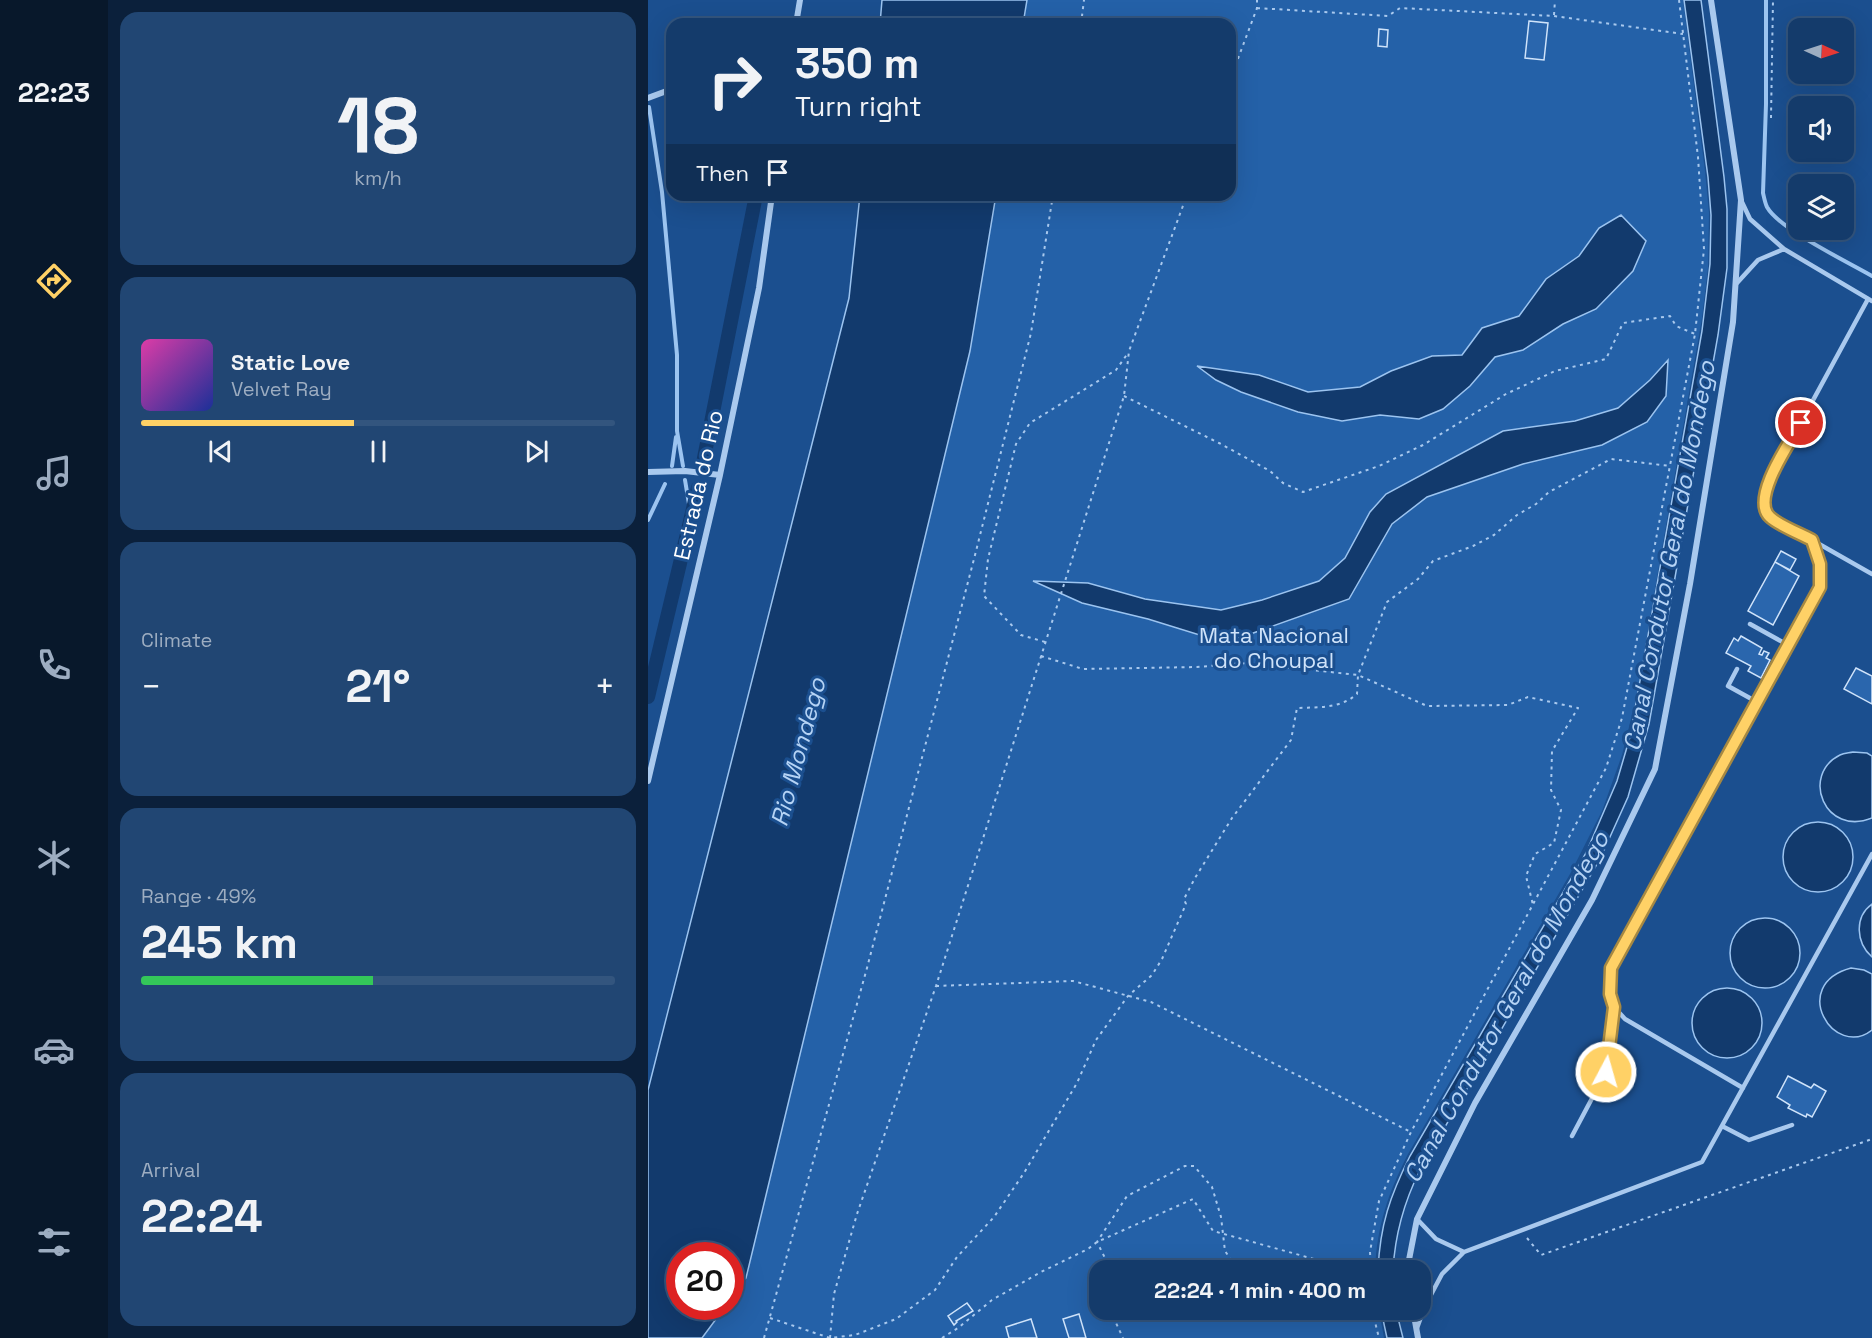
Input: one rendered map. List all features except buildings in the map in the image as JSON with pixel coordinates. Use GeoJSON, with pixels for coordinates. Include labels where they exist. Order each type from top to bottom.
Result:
{"type":"FeatureCollection","features":[{"type":"Feature","properties":{"kind":"street"},"geometry":{"type":"LineString","coordinates":[[797,18],[800,0]]}},
{"type":"Feature","properties":{"kind":"street"},"geometry":{"type":"LineString","coordinates":[[1409,1260],[1417,1219],[1474,1103],[1592,900],[1654,769],[1692,572],[1733,322],[1737,284],[1741,200],[1711,0]]}},
{"type":"Feature","properties":{"kind":"street"},"geometry":{"type":"LineString","coordinates":[[648,98],[666,91]]}},
{"type":"Feature","properties":{"kind":"street","name":"Estrada do Rio"},"geometry":{"type":"LineString","coordinates":[[648,781],[720,475],[759,288],[771,201]]}},
{"type":"Feature","properties":{"kind":"street"},"geometry":{"type":"LineString","coordinates":[[648,472],[685,471],[720,475]]}},
{"type":"Feature","properties":{"kind":"street"},"geometry":{"type":"LineString","coordinates":[[1414,1320],[1418,1338]]}},
{"type":"Feature","properties":{"kind":"lane"},"geometry":{"type":"LineString","coordinates":[[1741,200],[1750,219],[1784,249],[1870,300],[1767,485],[1763,504],[1769,517],[1872,574]]}},
{"type":"Feature","properties":{"kind":"lane"},"geometry":{"type":"LineString","coordinates":[[1737,284],[1758,260],[1784,249]]}},
{"type":"Feature","properties":{"kind":"lane"},"geometry":{"type":"LineString","coordinates":[[1572,1136],[1606,1072],[1614,1007],[1610,994],[1611,968],[1820,587],[1820,564],[1812,540]]}},
{"type":"Feature","properties":{"kind":"lane"},"geometry":{"type":"LineString","coordinates":[[1750,624],[1788,645]]}},
{"type":"Feature","properties":{"kind":"lane"},"geometry":{"type":"LineString","coordinates":[[1737,669],[1728,686],[1757,702]]}},
{"type":"Feature","properties":{"kind":"lane"},"geometry":{"type":"LineString","coordinates":[[1416,1330],[1425,1306],[1442,1274],[1464,1252],[1702,1162],[1872,855]]}},
{"type":"Feature","properties":{"kind":"lane"},"geometry":{"type":"LineString","coordinates":[[1614,1007],[1625,1019],[1743,1088]]}},
{"type":"Feature","properties":{"kind":"lane"},"geometry":{"type":"LineString","coordinates":[[1722,1126],[1749,1140],[1792,1125]]}},
{"type":"Feature","properties":{"kind":"lane"},"geometry":{"type":"LineString","coordinates":[[1417,1219],[1436,1239],[1464,1252]]}},
{"type":"Feature","properties":{"kind":"path"},"geometry":{"type":"LineString","coordinates":[[1082,18],[1084,0]]}},
{"type":"Feature","properties":{"kind":"path"},"geometry":{"type":"LineString","coordinates":[[1236,64],[1257,8],[1257,0]]}},
{"type":"Feature","properties":{"kind":"path"},"geometry":{"type":"LineString","coordinates":[[1554,16],[1555,0]]}},
{"type":"Feature","properties":{"kind":"path"},"geometry":{"type":"LineString","coordinates":[[1370,1260],[1379,1201],[1411,1132],[1606,768],[1622,718],[1695,334],[1704,249],[1698,156],[1679,0]]}},
{"type":"Feature","properties":{"kind":"path"},"geometry":{"type":"LineString","coordinates":[[1771,118],[1773,0]]}},
{"type":"Feature","properties":{"kind":"path"},"geometry":{"type":"LineString","coordinates":[[1257,8],[1388,16],[1400,8],[1554,16],[1683,34]]}},
{"type":"Feature","properties":{"kind":"path"},"geometry":{"type":"LineString","coordinates":[[764,1338],[867,968],[971,571],[1030,333],[1052,201]]}},
{"type":"Feature","properties":{"kind":"path"},"geometry":{"type":"LineString","coordinates":[[1046,642],[1021,635],[984,596],[988,559],[1017,444],[1030,423],[1116,370],[1129,351],[1185,201]]}},
{"type":"Feature","properties":{"kind":"path"},"geometry":{"type":"LineString","coordinates":[[1124,396],[1219,443],[1270,471],[1283,483],[1303,492],[1378,466],[1423,445],[1506,394],[1555,371],[1606,359],[1623,323],[1670,316],[1676,326],[1695,334]]}},
{"type":"Feature","properties":{"kind":"path"},"geometry":{"type":"LineString","coordinates":[[830,1338],[834,1294],[857,1214],[936,986],[1068,574],[1124,396],[1129,351]]}},
{"type":"Feature","properties":{"kind":"path"},"geometry":{"type":"LineString","coordinates":[[770,1318],[830,1338],[855,1335],[896,1318],[934,1290],[957,1257],[994,1217],[1024,1173],[1077,1083],[1096,1040],[1128,996],[1152,975],[1162,959],[1186,904],[1184,899],[1195,878],[1232,818],[1291,740],[1297,708],[1339,705],[1357,694],[1358,675],[1387,602],[1418,579],[1432,561],[1473,546],[1494,535],[1517,515],[1536,504],[1548,492],[1611,459],[1670,466]]}},
{"type":"Feature","properties":{"kind":"path"},"geometry":{"type":"LineString","coordinates":[[1041,656],[1083,669],[1197,667],[1247,663],[1358,675],[1427,706],[1508,705],[1528,697],[1578,708],[1552,751],[1551,790],[1561,810],[1554,843],[1536,854],[1526,876],[1533,906]]}},
{"type":"Feature","properties":{"kind":"path"},"geometry":{"type":"LineString","coordinates":[[936,986],[1072,981],[1151,1002],[1411,1132]]}},
{"type":"Feature","properties":{"kind":"path"},"geometry":{"type":"LineString","coordinates":[[1520,1230],[1541,1254],[1872,1139]]}},
{"type":"Feature","properties":{"kind":"path"},"geometry":{"type":"LineString","coordinates":[[1097,1242],[1127,1196],[1185,1166],[1194,1166],[1212,1187],[1221,1217],[1225,1251],[1231,1260]]}},
{"type":"Feature","properties":{"kind":"path"},"geometry":{"type":"LineString","coordinates":[[942,1338],[992,1300],[1041,1272],[1088,1249],[1097,1242],[1193,1199],[1213,1231],[1314,1259],[1333,1260]]}},
{"type":"Feature","properties":{"kind":"path"},"geometry":{"type":"LineString","coordinates":[[1097,1242],[1106,1260]]}},
{"type":"Feature","properties":{"kind":"path"},"geometry":{"type":"LineString","coordinates":[[1115,1320],[1123,1338]]}},
{"type":"Feature","properties":{"kind":"path"},"geometry":{"type":"LineString","coordinates":[[1374,1320],[1379,1338]]}},
{"type":"Feature","properties":{"kind":"green space","name":"Mata Nacional do Choupal"},"geometry":{"type":"Polygon","coordinates":[[[1027,0],[1683,0],[1709,213],[1708,268],[1702,318],[1636,699],[1622,755],[1602,811],[1570,874],[1408,1154],[1385,1210],[1376,1260],[1089,1260],[1089,1320],[1381,1320],[1384,1338],[702,1338],[715,1320],[744,1320],[744,1281],[970,351],[995,201],[1236,201],[1236,18],[1024,18],[1027,0]]]}},
{"type":"Feature","properties":{"kind":"water"},"geometry":{"type":"Polygon","coordinates":[[[882,0],[1027,0],[1024,18],[880,18],[882,0]]]}},
{"type":"Feature","properties":{"kind":"water","name":"Canal Condutor Geral do Mondego"},"geometry":{"type":"Polygon","coordinates":[[[1684,0],[1701,0],[1724,177],[1727,209],[1727,268],[1718,335],[1649,724],[1628,797],[1600,859],[1420,1170],[1401,1218],[1394,1260],[1379,1260],[1384,1225],[1392,1198],[1410,1156],[1586,853],[1617,781],[1630,737],[1702,331],[1710,264],[1711,215],[1684,0]]]}},
{"type":"Feature","properties":{"kind":"water","name":"Rio Mondego"},"geometry":{"type":"Polygon","coordinates":[[[859,201],[995,201],[970,351],[746,1278],[744,1281],[744,1242],[666,1242],[666,1320],[715,1320],[702,1338],[648,1338],[648,1090],[849,298],[859,201]]]}},
{"type":"Feature","properties":{"kind":"water"},"geometry":{"type":"Polygon","coordinates":[[[1621,215],[1646,241],[1633,271],[1596,309],[1563,324],[1523,350],[1495,357],[1470,386],[1443,409],[1419,419],[1380,415],[1342,421],[1298,412],[1241,392],[1216,380],[1197,366],[1259,375],[1308,392],[1360,387],[1391,371],[1432,356],[1462,355],[1482,328],[1519,316],[1546,279],[1579,256],[1599,228],[1621,215]]]}},
{"type":"Feature","properties":{"kind":"water"},"geometry":{"type":"Polygon","coordinates":[[[1668,360],[1666,396],[1647,422],[1602,445],[1523,464],[1427,497],[1392,524],[1349,599],[1242,637],[1219,641],[1148,619],[1082,603],[1033,581],[1088,583],[1145,599],[1221,610],[1262,600],[1319,581],[1345,558],[1370,512],[1386,494],[1503,431],[1575,421],[1618,408],[1650,380],[1668,360]]]}},
{"type":"Feature","properties":{"kind":"water"},"geometry":{"type":"Polygon","coordinates":[[[1853,752],[1867,753],[1872,756],[1872,818],[1855,822],[1842,819],[1831,812],[1823,801],[1820,789],[1822,776],[1828,764],[1840,755],[1853,752]]]}},
{"type":"Feature","properties":{"kind":"water"},"geometry":{"type":"Polygon","coordinates":[[[1818,822],[1831,825],[1843,832],[1850,844],[1853,857],[1850,870],[1843,882],[1831,889],[1818,892],[1805,889],[1793,882],[1786,870],[1783,857],[1786,844],[1793,832],[1805,825],[1818,822]]]}},
{"type":"Feature","properties":{"kind":"water"},"geometry":{"type":"Polygon","coordinates":[[[1872,904],[1872,957],[1863,945],[1859,930],[1862,916],[1872,904]]]}},
{"type":"Feature","properties":{"kind":"water"},"geometry":{"type":"Polygon","coordinates":[[[1765,918],[1778,921],[1790,928],[1797,940],[1800,953],[1797,966],[1790,978],[1778,985],[1765,988],[1752,985],[1740,978],[1733,966],[1730,953],[1733,940],[1740,928],[1752,921],[1765,918]]]}},
{"type":"Feature","properties":{"kind":"water"},"geometry":{"type":"Polygon","coordinates":[[[1851,968],[1872,974],[1872,1030],[1858,1037],[1844,1035],[1832,1028],[1824,1017],[1820,1003],[1822,989],[1832,977],[1851,968]]]}},
{"type":"Feature","properties":{"kind":"water"},"geometry":{"type":"Polygon","coordinates":[[[1727,988],[1740,991],[1752,998],[1759,1010],[1762,1023],[1759,1036],[1752,1048],[1740,1055],[1727,1058],[1714,1055],[1702,1048],[1695,1036],[1692,1023],[1695,1010],[1702,998],[1714,991],[1727,988]]]}},
{"type":"Feature","properties":{"kind":"water"},"geometry":{"type":"Polygon","coordinates":[[[1383,1320],[1398,1320],[1403,1338],[1387,1338],[1383,1320]]]}},
{"type":"Feature","properties":{"kind":"waterway"},"geometry":{"type":"LineString","coordinates":[[1766,0],[1763,193],[1766,205],[1774,216],[1799,235],[1872,276]]}},
{"type":"Feature","properties":{"kind":"waterway"},"geometry":{"type":"LineString","coordinates":[[649,107],[662,192],[677,355],[677,431],[683,466]]}},
{"type":"Feature","properties":{"kind":"waterway"},"geometry":{"type":"LineString","coordinates":[[703,463],[755,201]]}},
{"type":"Feature","properties":{"kind":"waterway"},"geometry":{"type":"LineString","coordinates":[[672,466],[676,437]]}},
{"type":"Feature","properties":{"kind":"waterway"},"geometry":{"type":"LineString","coordinates":[[685,480],[691,516]]}},
{"type":"Feature","properties":{"kind":"waterway"},"geometry":{"type":"LineString","coordinates":[[648,520],[665,484]]}},
{"type":"Feature","properties":{"kind":"waterway"},"geometry":{"type":"LineString","coordinates":[[648,697],[698,488]]}},
{"type":"Feature","properties":{"kind":"route"},"geometry":{"type":"LineString","coordinates":[[1606,1072],[1614,1007],[1610,994],[1611,968],[1820,587],[1820,564],[1812,540],[1769,517],[1763,504],[1767,485],[1801,423]]}}]}
